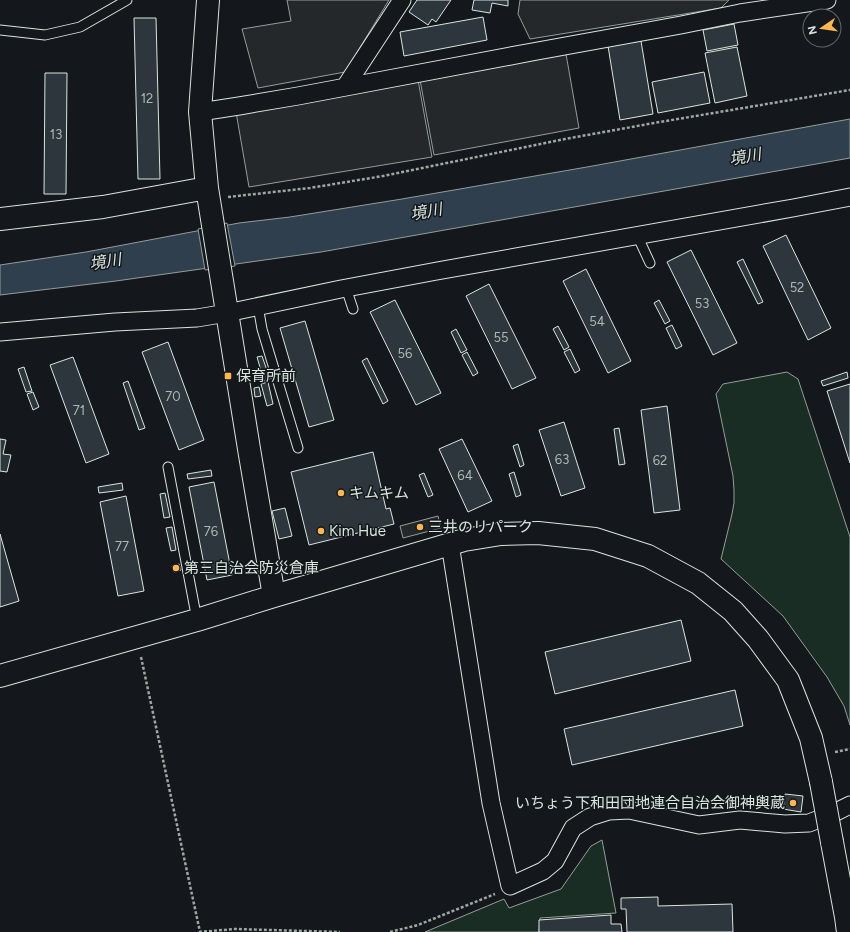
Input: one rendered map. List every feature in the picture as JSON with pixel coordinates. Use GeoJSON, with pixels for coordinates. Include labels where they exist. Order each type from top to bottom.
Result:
{"type":"FeatureCollection","features":[{"type":"Feature","properties":{"kind":"street"},"geometry":{"type":"LineString","coordinates":[[208,0],[200,112],[208,198],[253,478],[274,596]]}},
{"type":"Feature","properties":{"kind":"street"},"geometry":{"type":"LineString","coordinates":[[345,87],[402,0]]}},
{"type":"Feature","properties":{"kind":"street"},"geometry":{"type":"LineString","coordinates":[[200,112],[240,106],[681,25],[739,6],[827,0]]}},
{"type":"Feature","properties":{"kind":"street"},"geometry":{"type":"LineString","coordinates":[[0,332],[115,322],[197,318],[225,304],[258,306],[437,271],[850,197]]}},
{"type":"Feature","properties":{"kind":"street"},"geometry":{"type":"LineString","coordinates":[[0,220],[103,207],[208,198]]}},
{"type":"Feature","properties":{"kind":"street"},"geometry":{"type":"LineString","coordinates":[[0,676],[197,620],[464,540],[501,534],[538,533],[595,539],[648,556],[698,583],[733,611],[758,639],[788,680],[812,738],[848,922]]}},
{"type":"Feature","properties":{"kind":"street"},"geometry":{"type":"LineString","coordinates":[[450,544],[490,803],[510,886],[543,872],[555,861],[573,828],[590,817],[609,811],[629,810],[699,825],[740,820],[785,824],[809,823],[850,805]]}},
{"type":"Feature","properties":{"kind":"lane"},"geometry":{"type":"LineString","coordinates":[[0,30],[45,35],[80,27],[126,0]]}},
{"type":"Feature","properties":{"kind":"lane"},"geometry":{"type":"LineString","coordinates":[[637,236],[650,263]]}},
{"type":"Feature","properties":{"kind":"lane"},"geometry":{"type":"LineString","coordinates":[[346,288],[353,309]]}},
{"type":"Feature","properties":{"kind":"lane"},"geometry":{"type":"LineString","coordinates":[[258,306],[262,329],[298,448]]}},
{"type":"Feature","properties":{"kind":"lane"},"geometry":{"type":"LineString","coordinates":[[168,467],[197,620]]}},
{"type":"Feature","properties":{"kind":"path"},"geometry":{"type":"LineString","coordinates":[[208,198],[310,188],[383,176],[565,139],[850,90]]}},
{"type":"Feature","properties":{"kind":"path"},"geometry":{"type":"LineString","coordinates":[[136,637],[200,932],[235,929],[340,932]]}},
{"type":"Feature","properties":{"kind":"path"},"geometry":{"type":"LineString","coordinates":[[829,753],[850,749]]}},
{"type":"Feature","properties":{"kind":"path"},"geometry":{"type":"LineString","coordinates":[[390,932],[418,925],[500,892],[510,886]]}},
{"type":"Feature","properties":{"kind":"green space"},"geometry":{"type":"Polygon","coordinates":[[[787,372],[798,379],[850,537],[850,725],[844,706],[827,677],[783,616],[721,559],[732,514],[734,490],[733,476],[716,394],[723,384],[787,372]]]}},
{"type":"Feature","properties":{"kind":"green space"},"geometry":{"type":"Polygon","coordinates":[[[602,840],[616,913],[540,918],[539,932],[425,932],[504,899],[509,908],[561,889],[591,846],[602,840]]]}},
{"type":"Feature","properties":{"kind":"shaded area"},"geometry":{"type":"Polygon","coordinates":[[[287,0],[389,0],[345,72],[258,88],[242,29],[291,21],[287,0]]]}},
{"type":"Feature","properties":{"kind":"shaded area"},"geometry":{"type":"Polygon","coordinates":[[[520,0],[729,0],[721,8],[530,39],[518,14],[520,0]]]}},
{"type":"Feature","properties":{"kind":"shaded area"},"geometry":{"type":"Polygon","coordinates":[[[566,54],[579,128],[434,155],[420,80],[566,54]]]}},
{"type":"Feature","properties":{"kind":"shaded area"},"geometry":{"type":"Polygon","coordinates":[[[418,80],[432,157],[249,187],[236,112],[418,80]]]}},
{"type":"Feature","properties":{"kind":"shaded area","name":"三井のリパーク"},"geometry":{"type":"Polygon","coordinates":[[[438,516],[441,528],[403,538],[400,526],[438,516]]]}},
{"type":"Feature","properties":{"kind":"water","name":"境川"},"geometry":{"type":"Polygon","coordinates":[[[850,119],[850,158],[321,252],[116,281],[0,295],[0,265],[86,252],[239,223],[290,217],[402,199],[850,119]]]}},
{"type":"Feature","properties":{"kind":"pier"},"geometry":{"type":"Polygon","coordinates":[[[227,223],[235,266],[205,270],[198,229],[227,223]]]}},
{"type":"Feature","properties":{"kind":"building"},"geometry":{"type":"Polygon","coordinates":[[[417,0],[451,0],[436,22],[432,19],[428,25],[409,12],[417,0]]]}},
{"type":"Feature","properties":{"kind":"building"},"geometry":{"type":"Polygon","coordinates":[[[474,0],[508,0],[508,6],[492,3],[490,13],[472,10],[474,0]]]}},
{"type":"Feature","properties":{"kind":"building"},"geometry":{"type":"Polygon","coordinates":[[[483,17],[487,40],[404,56],[400,32],[483,17]]]}},
{"type":"Feature","properties":{"kind":"building"},"geometry":{"type":"Polygon","coordinates":[[[134,18],[156,18],[160,179],[138,179],[134,18]]]}},
{"type":"Feature","properties":{"kind":"building"},"geometry":{"type":"Polygon","coordinates":[[[734,24],[738,45],[707,51],[703,30],[734,24]]]}},
{"type":"Feature","properties":{"kind":"building"},"geometry":{"type":"Polygon","coordinates":[[[641,41],[653,114],[620,120],[608,46],[641,41]]]}},
{"type":"Feature","properties":{"kind":"building"},"geometry":{"type":"Polygon","coordinates":[[[737,47],[747,96],[715,103],[705,53],[737,47]]]}},
{"type":"Feature","properties":{"kind":"building"},"geometry":{"type":"Polygon","coordinates":[[[704,72],[710,103],[658,113],[652,82],[704,72]]]}},
{"type":"Feature","properties":{"kind":"building"},"geometry":{"type":"Polygon","coordinates":[[[45,73],[67,73],[66,194],[44,194],[45,73]]]}},
{"type":"Feature","properties":{"kind":"building"},"geometry":{"type":"Polygon","coordinates":[[[786,235],[831,328],[808,340],[763,246],[786,235]]]}},
{"type":"Feature","properties":{"kind":"building"},"geometry":{"type":"Polygon","coordinates":[[[691,250],[737,343],[713,355],[667,262],[691,250]]]}},
{"type":"Feature","properties":{"kind":"building"},"geometry":{"type":"Polygon","coordinates":[[[743,259],[763,302],[758,304],[737,262],[743,259]]]}},
{"type":"Feature","properties":{"kind":"building"},"geometry":{"type":"Polygon","coordinates":[[[586,269],[631,361],[608,373],[563,281],[586,269]]]}},
{"type":"Feature","properties":{"kind":"building"},"geometry":{"type":"Polygon","coordinates":[[[489,284],[536,378],[512,389],[466,296],[489,284]]]}},
{"type":"Feature","properties":{"kind":"building"},"geometry":{"type":"Polygon","coordinates":[[[395,300],[441,393],[416,405],[370,312],[395,300]]]}},
{"type":"Feature","properties":{"kind":"building"},"geometry":{"type":"Polygon","coordinates":[[[659,300],[670,321],[665,324],[654,303],[659,300]]]}},
{"type":"Feature","properties":{"kind":"building"},"geometry":{"type":"Polygon","coordinates":[[[305,321],[334,420],[309,427],[280,328],[305,321]]]}},
{"type":"Feature","properties":{"kind":"building"},"geometry":{"type":"Polygon","coordinates":[[[672,325],[682,346],[676,349],[666,328],[672,325]]]}},
{"type":"Feature","properties":{"kind":"building"},"geometry":{"type":"Polygon","coordinates":[[[558,326],[569,347],[564,350],[553,329],[558,326]]]}},
{"type":"Feature","properties":{"kind":"building"},"geometry":{"type":"Polygon","coordinates":[[[456,329],[467,350],[461,353],[451,332],[456,329]]]}},
{"type":"Feature","properties":{"kind":"building"},"geometry":{"type":"Polygon","coordinates":[[[168,342],[204,440],[179,450],[142,352],[168,342]]]}},
{"type":"Feature","properties":{"kind":"building"},"geometry":{"type":"Polygon","coordinates":[[[570,349],[580,370],[575,373],[564,352],[570,349]]]}},
{"type":"Feature","properties":{"kind":"building"},"geometry":{"type":"Polygon","coordinates":[[[467,352],[478,373],[473,376],[462,355],[467,352]]]}},
{"type":"Feature","properties":{"kind":"building"},"geometry":{"type":"Polygon","coordinates":[[[262,356],[270,379],[264,381],[257,357],[262,356]]]}},
{"type":"Feature","properties":{"kind":"building"},"geometry":{"type":"Polygon","coordinates":[[[73,357],[109,454],[86,463],[50,365],[73,357]]]}},
{"type":"Feature","properties":{"kind":"building"},"geometry":{"type":"Polygon","coordinates":[[[367,358],[388,401],[383,404],[362,361],[367,358]]]}},
{"type":"Feature","properties":{"kind":"building"},"geometry":{"type":"Polygon","coordinates":[[[24,367],[32,391],[26,392],[18,369],[24,367]]]}},
{"type":"Feature","properties":{"kind":"building"},"geometry":{"type":"Polygon","coordinates":[[[847,372],[848,378],[823,386],[821,381],[847,372]]]}},
{"type":"Feature","properties":{"kind":"building"},"geometry":{"type":"Polygon","coordinates":[[[128,381],[145,428],[139,430],[123,383],[128,381]]]}},
{"type":"Feature","properties":{"kind":"building"},"geometry":{"type":"Polygon","coordinates":[[[268,382],[273,404],[267,406],[261,384],[268,382]]]}},
{"type":"Feature","properties":{"kind":"building"},"geometry":{"type":"Polygon","coordinates":[[[850,384],[850,463],[827,391],[850,384]]]}},
{"type":"Feature","properties":{"kind":"building"},"geometry":{"type":"Polygon","coordinates":[[[259,387],[261,396],[255,397],[254,388],[259,387]]]}},
{"type":"Feature","properties":{"kind":"building"},"geometry":{"type":"Polygon","coordinates":[[[33,392],[39,407],[33,410],[27,394],[33,392]]]}},
{"type":"Feature","properties":{"kind":"building"},"geometry":{"type":"Polygon","coordinates":[[[667,406],[680,510],[654,513],[641,410],[667,406]]]}},
{"type":"Feature","properties":{"kind":"building"},"geometry":{"type":"Polygon","coordinates":[[[564,422],[585,488],[561,496],[539,430],[564,422]]]}},
{"type":"Feature","properties":{"kind":"building"},"geometry":{"type":"Polygon","coordinates":[[[619,428],[625,464],[619,465],[614,429],[619,428]]]}},
{"type":"Feature","properties":{"kind":"building"},"geometry":{"type":"Polygon","coordinates":[[[0,439],[6,440],[3,454],[11,455],[7,472],[0,471],[0,439]]]}},
{"type":"Feature","properties":{"kind":"building"},"geometry":{"type":"Polygon","coordinates":[[[462,439],[492,501],[468,512],[439,449],[462,439]]]}},
{"type":"Feature","properties":{"kind":"building"},"geometry":{"type":"Polygon","coordinates":[[[518,444],[524,465],[520,467],[513,446],[518,444]]]}},
{"type":"Feature","properties":{"kind":"building"},"geometry":{"type":"Polygon","coordinates":[[[373,452],[386,509],[390,508],[394,524],[309,545],[291,472],[373,452]]]}},
{"type":"Feature","properties":{"kind":"building"},"geometry":{"type":"Polygon","coordinates":[[[211,470],[212,476],[188,479],[187,474],[211,470]]]}},
{"type":"Feature","properties":{"kind":"building"},"geometry":{"type":"Polygon","coordinates":[[[514,472],[521,495],[516,497],[509,474],[514,472]]]}},
{"type":"Feature","properties":{"kind":"building"},"geometry":{"type":"Polygon","coordinates":[[[424,473],[433,495],[428,497],[419,475],[424,473]]]}},
{"type":"Feature","properties":{"kind":"building"},"geometry":{"type":"Polygon","coordinates":[[[214,482],[232,575],[207,580],[189,487],[214,482]]]}},
{"type":"Feature","properties":{"kind":"building"},"geometry":{"type":"Polygon","coordinates":[[[122,483],[123,490],[99,493],[98,487],[122,483]]]}},
{"type":"Feature","properties":{"kind":"building"},"geometry":{"type":"Polygon","coordinates":[[[165,493],[170,517],[164,518],[160,494],[165,493]]]}},
{"type":"Feature","properties":{"kind":"building"},"geometry":{"type":"Polygon","coordinates":[[[126,496],[144,591],[118,596],[100,502],[126,496]]]}},
{"type":"Feature","properties":{"kind":"building"},"geometry":{"type":"Polygon","coordinates":[[[285,508],[292,536],[279,539],[272,511],[285,508]]]}},
{"type":"Feature","properties":{"kind":"building"},"geometry":{"type":"Polygon","coordinates":[[[172,527],[176,550],[171,551],[166,528],[172,527]]]}},
{"type":"Feature","properties":{"kind":"building"},"geometry":{"type":"Polygon","coordinates":[[[0,534],[19,601],[0,607],[0,534]]]}},
{"type":"Feature","properties":{"kind":"building","name":"第三自治会防災倉庫"},"geometry":{"type":"Polygon","coordinates":[[[179,564],[181,570],[174,572],[172,566],[179,564]]]}},
{"type":"Feature","properties":{"kind":"building"},"geometry":{"type":"Polygon","coordinates":[[[681,620],[691,661],[555,694],[545,652],[681,620]]]}},
{"type":"Feature","properties":{"kind":"building"},"geometry":{"type":"Polygon","coordinates":[[[735,690],[743,726],[572,765],[564,729],[735,690]]]}},
{"type":"Feature","properties":{"kind":"building","name":"いちょう下和田団地連合自治会御神輿蔵"},"geometry":{"type":"Polygon","coordinates":[[[785,794],[803,796],[801,812],[783,809],[785,794]]]}},
{"type":"Feature","properties":{"kind":"building"},"geometry":{"type":"Polygon","coordinates":[[[658,897],[658,906],[732,904],[733,932],[627,932],[626,909],[621,909],[621,898],[658,897]]]}},
{"type":"Feature","properties":{"kind":"building"},"geometry":{"type":"Polygon","coordinates":[[[611,915],[611,924],[621,924],[622,932],[539,932],[539,920],[611,915]]]}},
{"type":"Feature","properties":{"kind":"place","name":"保育所前"},"geometry":{"type":"Point","coordinates":[228,376]}},
{"type":"Feature","properties":{"kind":"place","name":"キムキム"},"geometry":{"type":"Point","coordinates":[341,493]}},
{"type":"Feature","properties":{"kind":"place","name":"三井のリパーク"},"geometry":{"type":"Point","coordinates":[420,527]}},
{"type":"Feature","properties":{"kind":"place","name":"Kim Hue"},"geometry":{"type":"Point","coordinates":[321,531]}},
{"type":"Feature","properties":{"kind":"place","name":"第三自治会防災倉庫"},"geometry":{"type":"Point","coordinates":[176,568]}},
{"type":"Feature","properties":{"kind":"place","name":"いちょう下和田団地連合自治会御神輿蔵"},"geometry":{"type":"Point","coordinates":[793,803]}}]}
